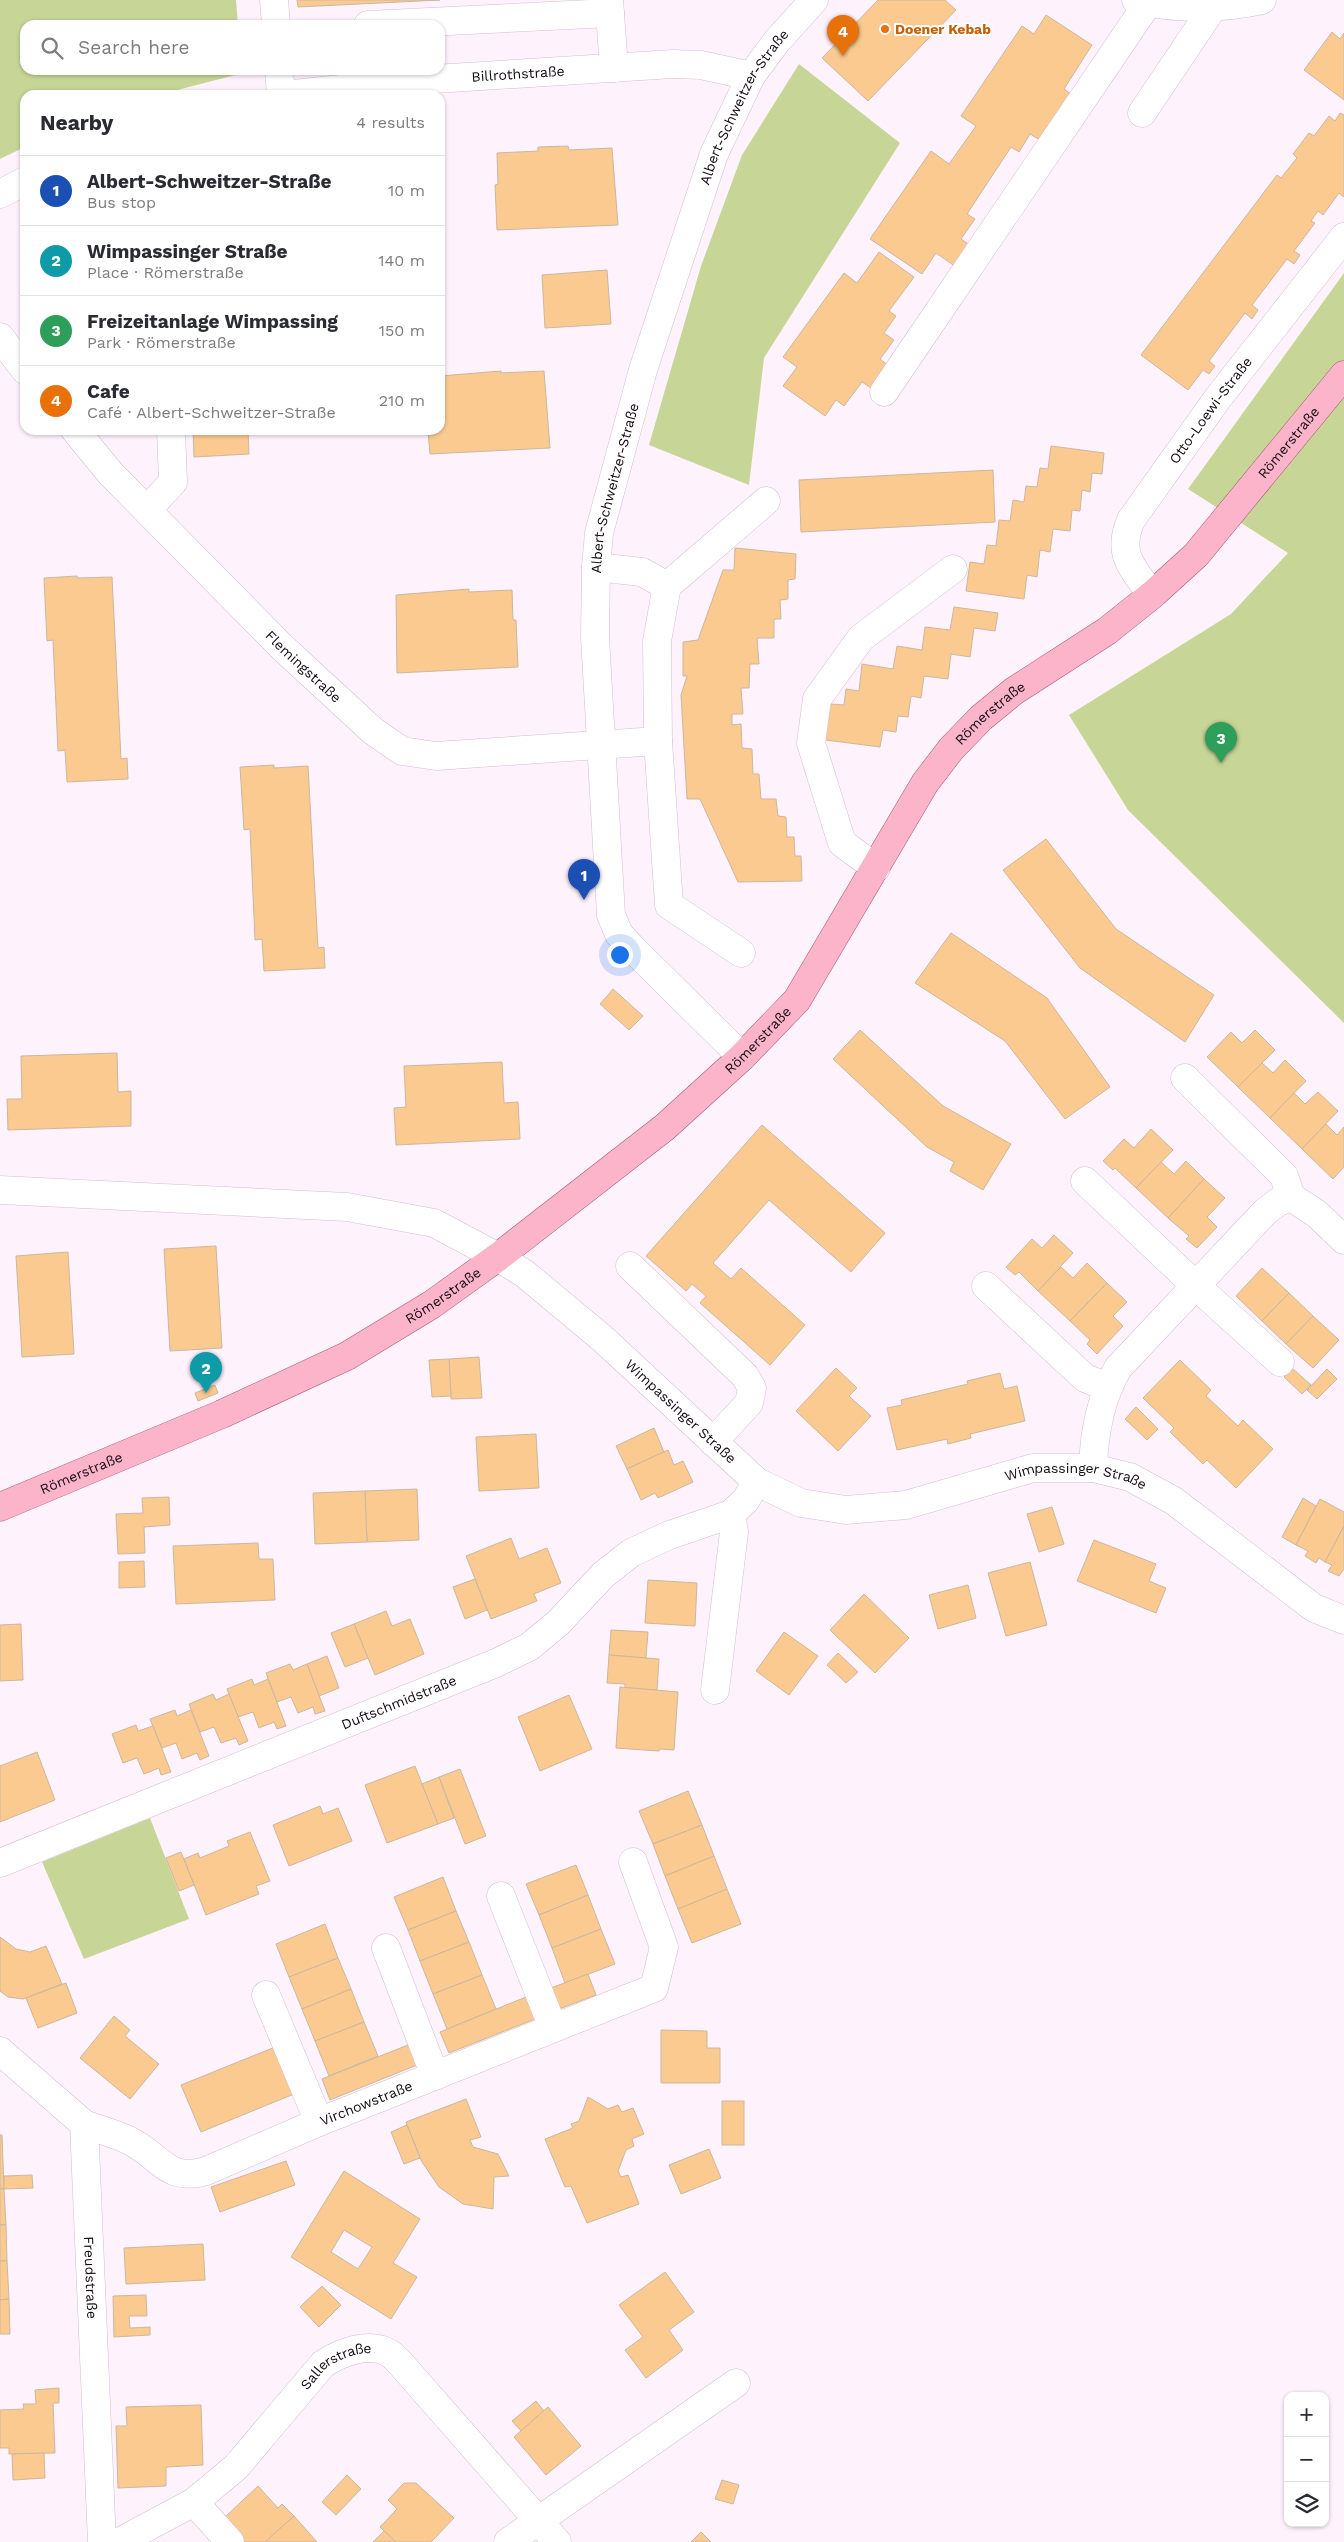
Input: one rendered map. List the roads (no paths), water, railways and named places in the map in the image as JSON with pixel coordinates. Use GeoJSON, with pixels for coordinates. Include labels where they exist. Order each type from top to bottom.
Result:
{"type":"FeatureCollection","features":[{"type":"Feature","properties":{"kind":"main road","name":"Römerstraße"},"geometry":{"type":"LineString","coordinates":[[0,1507],[222,1414],[347,1356],[431,1305],[498,1256],[664,1127],[742,1057],[797,1000],[925,783],[951,749],[981,718],[1014,692],[1107,631],[1152,595],[1200,550],[1344,375]]}},
{"type":"Feature","properties":{"kind":"street"},"geometry":{"type":"LineString","coordinates":[[274,0],[276,20]]}},
{"type":"Feature","properties":{"kind":"street","name":"Albert-Schweitzer-Straße"},"geometry":{"type":"LineString","coordinates":[[742,1057],[635,951],[620,934],[611,915],[595,637],[596,567],[599,533],[606,501],[658,324],[714,154],[751,76],[777,41],[814,0]]}},
{"type":"Feature","properties":{"kind":"street"},"geometry":{"type":"LineString","coordinates":[[884,392],[1142,1],[1181,6],[1214,6],[1262,0]]}},
{"type":"Feature","properties":{"kind":"street"},"geometry":{"type":"LineString","coordinates":[[431,20],[609,6],[614,68]]}},
{"type":"Feature","properties":{"kind":"street"},"geometry":{"type":"LineString","coordinates":[[1142,113],[1214,6]]}},
{"type":"Feature","properties":{"kind":"street","name":"Billrothstraße"},"geometry":{"type":"LineString","coordinates":[[330,90],[434,79],[673,64],[702,65],[751,76]]}},
{"type":"Feature","properties":{"kind":"street"},"geometry":{"type":"LineString","coordinates":[[281,75],[282,90]]}},
{"type":"Feature","properties":{"kind":"street"},"geometry":{"type":"LineString","coordinates":[[0,194],[20,184]]}},
{"type":"Feature","properties":{"kind":"street","name":"Otto-Loewi-Straße"},"geometry":{"type":"LineString","coordinates":[[1152,595],[1128,561],[1124,548],[1125,534],[1131,520],[1218,398],[1344,236]]}},
{"type":"Feature","properties":{"kind":"street"},"geometry":{"type":"LineString","coordinates":[[0,337],[20,363]]}},
{"type":"Feature","properties":{"kind":"street","name":"Flemingstraße"},"geometry":{"type":"LineString","coordinates":[[79,435],[111,474],[283,648],[372,731],[402,751],[436,756],[658,741]]}},
{"type":"Feature","properties":{"kind":"street"},"geometry":{"type":"LineString","coordinates":[[147,510],[173,482],[171,435]]}},
{"type":"Feature","properties":{"kind":"street"},"geometry":{"type":"LineString","coordinates":[[741,954],[669,905],[658,741],[657,640],[667,586],[766,501]]}},
{"type":"Feature","properties":{"kind":"street"},"geometry":{"type":"LineString","coordinates":[[596,567],[642,572],[667,586]]}},
{"type":"Feature","properties":{"kind":"street"},"geometry":{"type":"LineString","coordinates":[[876,868],[842,843],[812,743],[817,699],[861,638],[954,569]]}},
{"type":"Feature","properties":{"kind":"street"},"geometry":{"type":"LineString","coordinates":[[1185,1078],[1284,1176],[1291,1197],[1317,1214],[1344,1240]]}},
{"type":"Feature","properties":{"kind":"street"},"geometry":{"type":"LineString","coordinates":[[1085,1181],[1280,1362]]}},
{"type":"Feature","properties":{"kind":"street","name":"Wimpassinger Straße"},"geometry":{"type":"LineString","coordinates":[[0,1190],[347,1207],[434,1223],[498,1256],[525,1274],[603,1339],[757,1482],[801,1503],[846,1510],[906,1505],[1033,1468],[1092,1468],[1130,1477],[1174,1501],[1314,1608],[1344,1620]]}},
{"type":"Feature","properties":{"kind":"street"},"geometry":{"type":"LineString","coordinates":[[1092,1468],[1098,1422],[1107,1387],[1123,1362],[1266,1211],[1278,1202],[1291,1197]]}},
{"type":"Feature","properties":{"kind":"street"},"geometry":{"type":"LineString","coordinates":[[630,1266],[745,1376],[752,1388],[749,1403],[713,1442]]}},
{"type":"Feature","properties":{"kind":"street"},"geometry":{"type":"LineString","coordinates":[[986,1286],[1085,1378],[1107,1387]]}},
{"type":"Feature","properties":{"kind":"street","name":"Duftschmidstraße"},"geometry":{"type":"LineString","coordinates":[[0,1863],[496,1663],[529,1647],[558,1623],[603,1575],[631,1553],[667,1536],[716,1521],[731,1514],[745,1501],[757,1482]]}},
{"type":"Feature","properties":{"kind":"street"},"geometry":{"type":"LineString","coordinates":[[715,1690],[734,1532],[731,1514]]}},
{"type":"Feature","properties":{"kind":"street","name":"Virchowstraße"},"geometry":{"type":"LineString","coordinates":[[84,2124],[132,2142],[176,2174],[190,2176],[215,2168],[319,2122],[654,1988],[664,1948],[633,1862]]}},
{"type":"Feature","properties":{"kind":"street"},"geometry":{"type":"LineString","coordinates":[[501,1896],[553,2028]]}},
{"type":"Feature","properties":{"kind":"street"},"geometry":{"type":"LineString","coordinates":[[386,1948],[435,2076]]}},
{"type":"Feature","properties":{"kind":"street"},"geometry":{"type":"LineString","coordinates":[[266,1995],[319,2122]]}},
{"type":"Feature","properties":{"kind":"street"},"geometry":{"type":"LineString","coordinates":[[0,2051],[84,2124]]}},
{"type":"Feature","properties":{"kind":"street","name":"Freudstraße"},"geometry":{"type":"LineString","coordinates":[[84,2124],[102,2542]]}},
{"type":"Feature","properties":{"kind":"street","name":"Sallerstraße"},"geometry":{"type":"LineString","coordinates":[[119,2542],[194,2502],[236,2467],[323,2364],[338,2354],[370,2348],[388,2352],[401,2364],[558,2542]]}},
{"type":"Feature","properties":{"kind":"street"},"geometry":{"type":"LineString","coordinates":[[508,2542],[736,2382]]}},
{"type":"Feature","properties":{"kind":"street"},"geometry":{"type":"LineString","coordinates":[[194,2502],[230,2542]]}},
{"type":"Feature","properties":{"kind":"place","name":"Doener Kebab"},"geometry":{"type":"Point","coordinates":[885,29]}},
{"type":"Feature","properties":{"kind":"place","name":"Cafe"},"geometry":{"type":"Point","coordinates":[843,56]}},
{"type":"Feature","properties":{"kind":"place","name":"Freizeitanlage Wimpassing"},"geometry":{"type":"Point","coordinates":[1221,763]}},
{"type":"Feature","properties":{"kind":"place","name":"Albert-Schweitzer-Straße"},"geometry":{"type":"Point","coordinates":[584,900]}},
{"type":"Feature","properties":{"kind":"place","name":"Wimpassinger Straße"},"geometry":{"type":"Point","coordinates":[206,1393]}}]}
